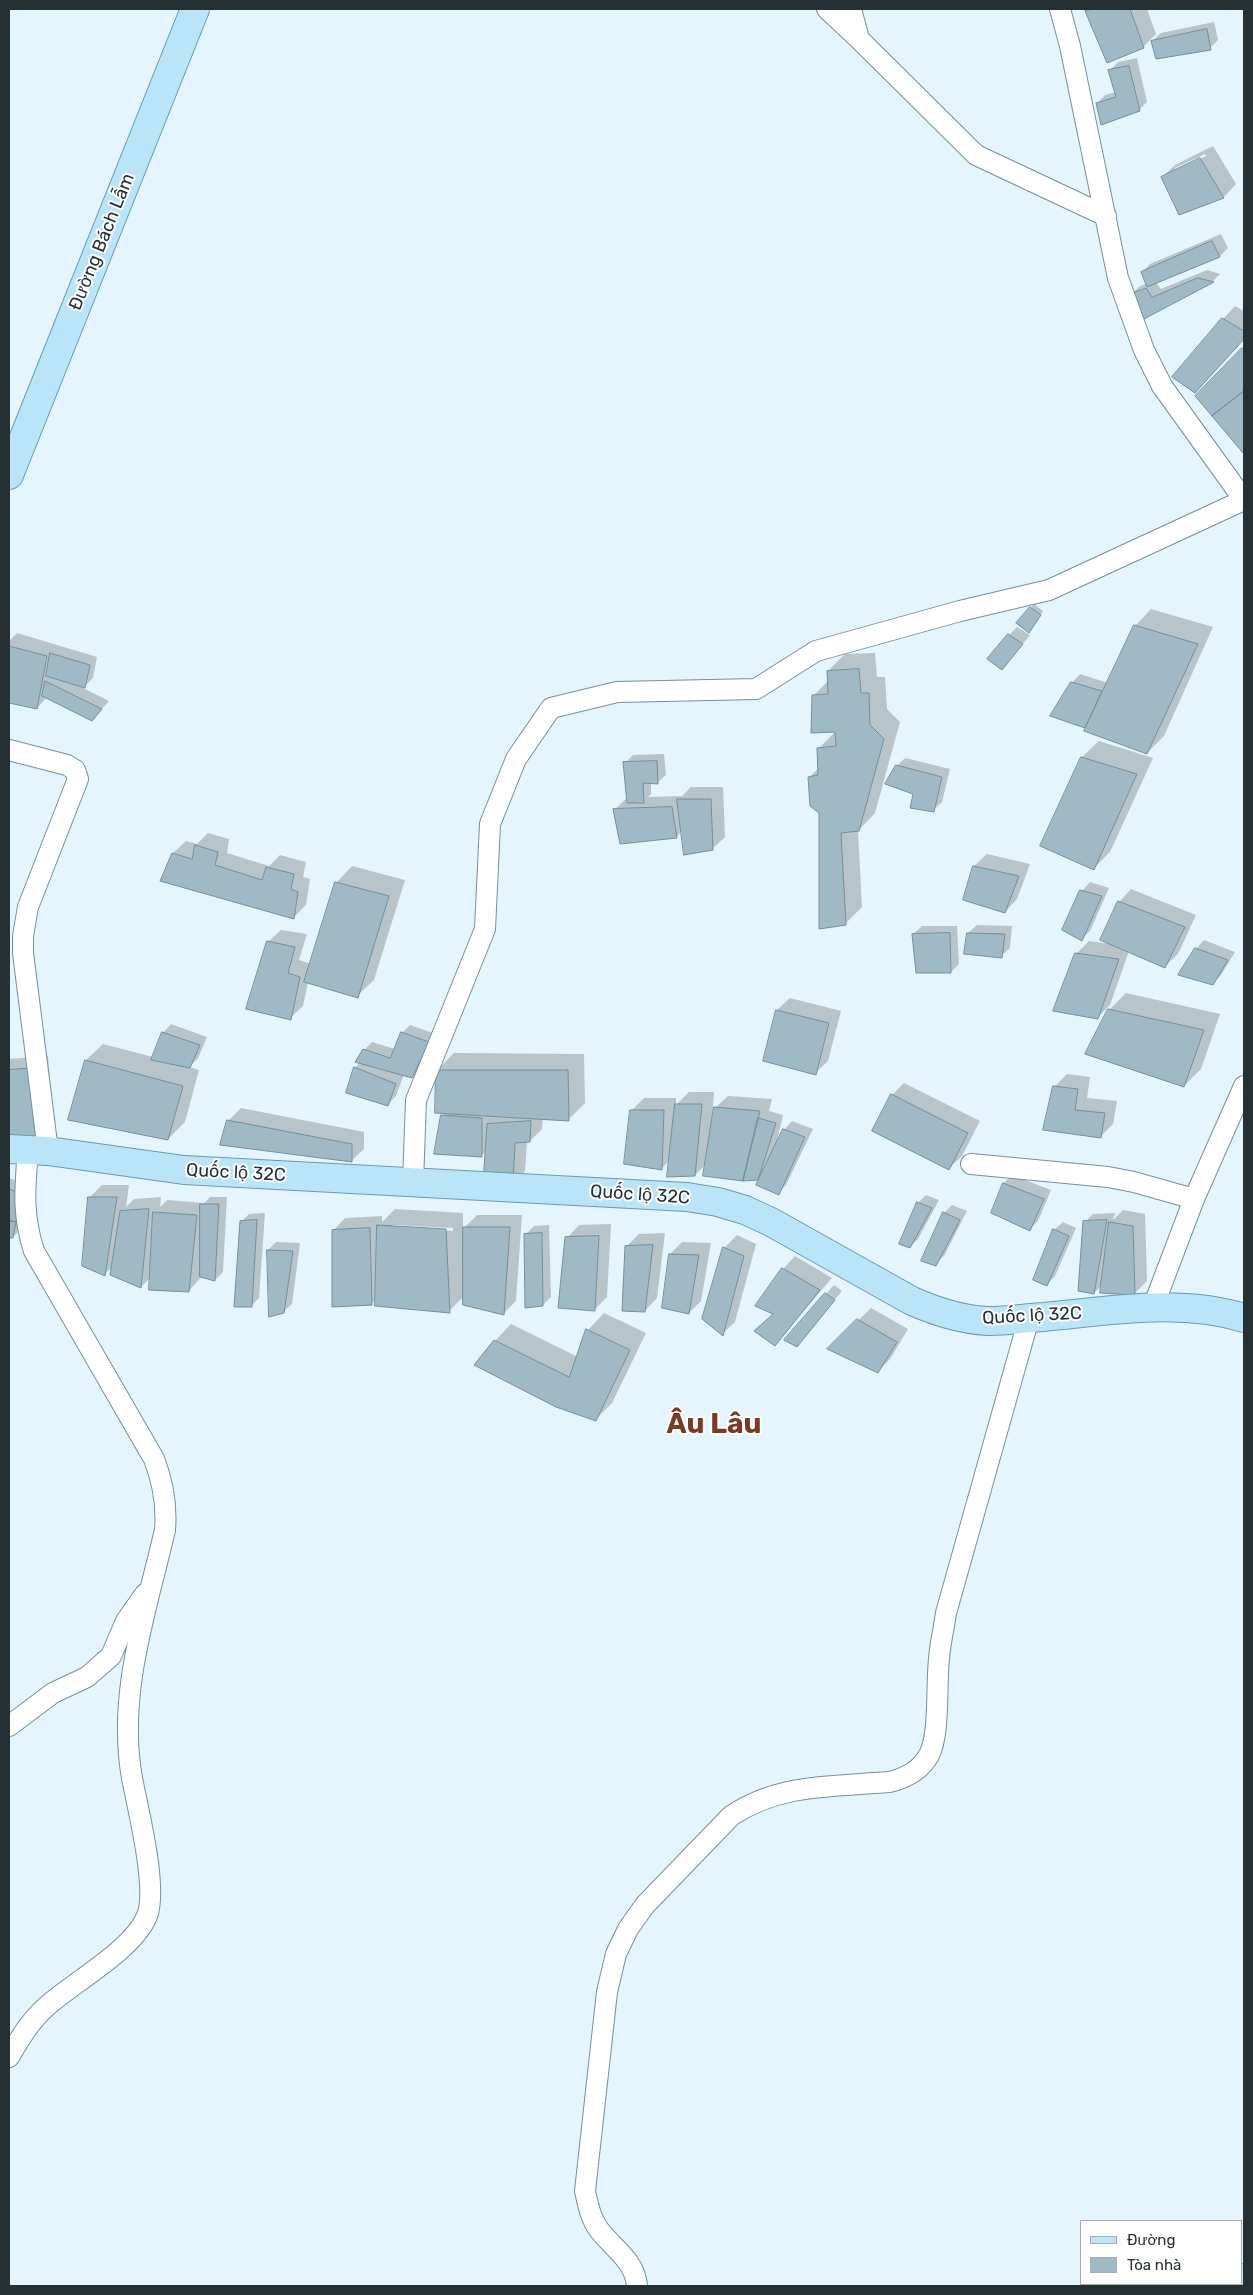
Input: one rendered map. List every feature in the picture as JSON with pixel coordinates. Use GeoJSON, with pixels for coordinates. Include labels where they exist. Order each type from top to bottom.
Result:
{"type":"FeatureCollection","features":[{"type":"Feature","properties":{"kind":"main road","name":"Đường Bách Lẫm"},"geometry":{"type":"LineString","coordinates":[[9,475],[195,9]]}},
{"type":"Feature","properties":{"kind":"main road","name":"Quốc lộ 32C"},"geometry":{"type":"LineString","coordinates":[[28,1150],[184,1170],[687,1197],[718,1202],[745,1210],[771,1222],[912,1301],[934,1311],[962,1318],[990,1321],[1153,1307],[1191,1308],[1244,1318]]}},
{"type":"Feature","properties":{"kind":"street"},"geometry":{"type":"LineString","coordinates":[[827,9],[976,155],[1106,216]]}},
{"type":"Feature","properties":{"kind":"street"},"geometry":{"type":"LineString","coordinates":[[851,9],[859,39]]}},
{"type":"Feature","properties":{"kind":"street"},"geometry":{"type":"LineString","coordinates":[[413,1183],[416,1100],[485,929],[490,824],[516,759],[551,708],[617,692],[756,689],[816,651],[960,611],[1049,590],[1244,500],[1162,386],[1144,350],[1118,278],[1070,46],[1060,9]]}},
{"type":"Feature","properties":{"kind":"street"},"geometry":{"type":"LineString","coordinates":[[9,750],[67,765],[75,770],[78,779],[30,901],[22,936],[28,1150],[24,1204],[29,1235],[34,1251],[154,1459],[165,1496],[165,1530],[131,1673],[127,1732],[127,1750],[152,1888],[148,1914],[133,1938],[37,2016],[9,2057]]}},
{"type":"Feature","properties":{"kind":"street"},"geometry":{"type":"LineString","coordinates":[[1153,1307],[1194,1199],[1244,1086]]}},
{"type":"Feature","properties":{"kind":"street"},"geometry":{"type":"LineString","coordinates":[[972,1164],[1134,1182],[1194,1199]]}},
{"type":"Feature","properties":{"kind":"street"},"geometry":{"type":"LineString","coordinates":[[637,2286],[636,2278],[628,2261],[600,2231],[593,2219],[585,2191],[607,1992],[616,1954],[628,1928],[645,1905],[731,1816],[746,1806],[764,1797],[783,1792],[903,1779],[914,1772],[930,1754],[934,1743],[939,1659],[946,1613],[1029,1318]]}},
{"type":"Feature","properties":{"kind":"street"},"geometry":{"type":"LineString","coordinates":[[9,1726],[53,1693],[86,1677],[111,1656],[126,1621],[152,1584]]}},
{"type":"Feature","properties":{"kind":"building"},"geometry":{"type":"Polygon","coordinates":[[[1095,9],[1130,9],[1144,48],[1107,63],[1085,11],[1095,9]]]}},
{"type":"Feature","properties":{"kind":"building"},"geometry":{"type":"Polygon","coordinates":[[[1207,29],[1211,50],[1156,59],[1151,41],[1207,29]]]}},
{"type":"Feature","properties":{"kind":"building"},"geometry":{"type":"Polygon","coordinates":[[[1129,66],[1140,111],[1101,125],[1096,103],[1116,97],[1108,70],[1129,66]]]}},
{"type":"Feature","properties":{"kind":"building"},"geometry":{"type":"Polygon","coordinates":[[[1200,158],[1224,198],[1179,215],[1161,177],[1200,158]]]}},
{"type":"Feature","properties":{"kind":"building"},"geometry":{"type":"Polygon","coordinates":[[[1212,241],[1220,257],[1147,287],[1141,272],[1212,241]]]}},
{"type":"Feature","properties":{"kind":"building"},"geometry":{"type":"Polygon","coordinates":[[[1198,278],[1214,282],[1142,320],[1129,294],[1146,288],[1152,297],[1198,278]]]}},
{"type":"Feature","properties":{"kind":"building"},"geometry":{"type":"Polygon","coordinates":[[[1222,318],[1244,331],[1244,339],[1195,393],[1172,377],[1222,318]]]}},
{"type":"Feature","properties":{"kind":"building"},"geometry":{"type":"Polygon","coordinates":[[[1242,348],[1244,349],[1244,391],[1212,416],[1195,396],[1242,348]]]}},
{"type":"Feature","properties":{"kind":"building"},"geometry":{"type":"Polygon","coordinates":[[[1244,391],[1244,453],[1243,453],[1212,416],[1244,391]]]}},
{"type":"Feature","properties":{"kind":"building"},"geometry":{"type":"Polygon","coordinates":[[[1030,607],[1041,615],[1029,633],[1016,623],[1030,607]]]}},
{"type":"Feature","properties":{"kind":"building"},"geometry":{"type":"Polygon","coordinates":[[[1134,625],[1198,644],[1147,754],[1084,731],[1134,625]]]}},
{"type":"Feature","properties":{"kind":"building"},"geometry":{"type":"Polygon","coordinates":[[[1008,634],[1023,644],[1002,670],[987,659],[1008,634]]]}},
{"type":"Feature","properties":{"kind":"building"},"geometry":{"type":"Polygon","coordinates":[[[9,646],[47,656],[37,709],[9,703],[9,646]]]}},
{"type":"Feature","properties":{"kind":"building"},"geometry":{"type":"Polygon","coordinates":[[[50,653],[90,665],[85,688],[46,676],[50,653]]]}},
{"type":"Feature","properties":{"kind":"building"},"geometry":{"type":"Polygon","coordinates":[[[859,669],[861,693],[869,693],[870,725],[884,739],[859,831],[841,833],[846,925],[819,929],[819,813],[810,806],[808,777],[818,775],[817,748],[836,746],[835,732],[811,733],[812,695],[828,694],[827,671],[859,669]]]}},
{"type":"Feature","properties":{"kind":"building"},"geometry":{"type":"Polygon","coordinates":[[[45,681],[102,709],[92,721],[42,696],[45,681]]]}},
{"type":"Feature","properties":{"kind":"building"},"geometry":{"type":"Polygon","coordinates":[[[1071,682],[1102,691],[1085,728],[1050,716],[1071,682]]]}},
{"type":"Feature","properties":{"kind":"building"},"geometry":{"type":"Polygon","coordinates":[[[1081,757],[1137,774],[1094,870],[1040,846],[1081,757]]]}},
{"type":"Feature","properties":{"kind":"building"},"geometry":{"type":"Polygon","coordinates":[[[657,761],[658,784],[643,783],[644,803],[627,803],[623,762],[657,761]]]}},
{"type":"Feature","properties":{"kind":"building"},"geometry":{"type":"Polygon","coordinates":[[[896,765],[942,777],[934,812],[910,808],[913,794],[885,784],[896,765]]]}},
{"type":"Feature","properties":{"kind":"building"},"geometry":{"type":"Polygon","coordinates":[[[677,799],[711,799],[713,850],[684,855],[677,799]]]}},
{"type":"Feature","properties":{"kind":"building"},"geometry":{"type":"Polygon","coordinates":[[[672,807],[677,838],[620,844],[613,809],[672,807]]]}},
{"type":"Feature","properties":{"kind":"building"},"geometry":{"type":"Polygon","coordinates":[[[195,845],[218,852],[215,865],[262,880],[266,867],[294,874],[291,889],[298,892],[294,919],[160,881],[172,853],[192,859],[195,845]]]}},
{"type":"Feature","properties":{"kind":"building"},"geometry":{"type":"Polygon","coordinates":[[[973,866],[1019,876],[1005,913],[963,900],[973,866]]]}},
{"type":"Feature","properties":{"kind":"building"},"geometry":{"type":"Polygon","coordinates":[[[335,882],[389,896],[358,998],[304,982],[335,882]]]}},
{"type":"Feature","properties":{"kind":"building"},"geometry":{"type":"Polygon","coordinates":[[[1080,890],[1102,896],[1082,941],[1062,930],[1080,890]]]}},
{"type":"Feature","properties":{"kind":"building"},"geometry":{"type":"Polygon","coordinates":[[[1118,901],[1185,927],[1165,968],[1100,940],[1118,901]]]}},
{"type":"Feature","properties":{"kind":"building"},"geometry":{"type":"Polygon","coordinates":[[[950,933],[951,973],[916,973],[912,934],[950,933]]]}},
{"type":"Feature","properties":{"kind":"building"},"geometry":{"type":"Polygon","coordinates":[[[967,933],[1005,934],[1002,958],[964,954],[967,933]]]}},
{"type":"Feature","properties":{"kind":"building"},"geometry":{"type":"Polygon","coordinates":[[[267,941],[295,947],[288,973],[300,977],[291,1020],[246,1009],[267,941]]]}},
{"type":"Feature","properties":{"kind":"building"},"geometry":{"type":"Polygon","coordinates":[[[1195,948],[1228,960],[1213,985],[1178,975],[1195,948]]]}},
{"type":"Feature","properties":{"kind":"building"},"geometry":{"type":"Polygon","coordinates":[[[1075,953],[1119,959],[1098,1019],[1053,1011],[1075,953]]]}},
{"type":"Feature","properties":{"kind":"building"},"geometry":{"type":"Polygon","coordinates":[[[1108,1009],[1204,1030],[1184,1087],[1085,1054],[1108,1009]]]}},
{"type":"Feature","properties":{"kind":"building"},"geometry":{"type":"Polygon","coordinates":[[[776,1010],[829,1023],[816,1075],[763,1061],[776,1010]]]}},
{"type":"Feature","properties":{"kind":"building"},"geometry":{"type":"Polygon","coordinates":[[[162,1032],[200,1045],[190,1068],[151,1060],[162,1032]]]}},
{"type":"Feature","properties":{"kind":"building"},"geometry":{"type":"Polygon","coordinates":[[[401,1032],[429,1042],[412,1078],[355,1062],[363,1049],[390,1058],[401,1032]]]}},
{"type":"Feature","properties":{"kind":"building"},"geometry":{"type":"Polygon","coordinates":[[[85,1060],[183,1086],[168,1140],[68,1120],[85,1060]]]}},
{"type":"Feature","properties":{"kind":"building"},"geometry":{"type":"Polygon","coordinates":[[[354,1067],[396,1084],[388,1106],[346,1093],[354,1067]]]}},
{"type":"Feature","properties":{"kind":"building"},"geometry":{"type":"Polygon","coordinates":[[[36,1068],[42,1141],[9,1139],[9,1070],[36,1068]]]}},
{"type":"Feature","properties":{"kind":"building"},"geometry":{"type":"Polygon","coordinates":[[[436,1070],[568,1070],[569,1121],[435,1113],[436,1070]]]}},
{"type":"Feature","properties":{"kind":"building"},"geometry":{"type":"Polygon","coordinates":[[[1053,1086],[1078,1089],[1075,1110],[1105,1113],[1101,1138],[1043,1130],[1053,1086]]]}},
{"type":"Feature","properties":{"kind":"building"},"geometry":{"type":"Polygon","coordinates":[[[891,1094],[968,1133],[949,1170],[872,1131],[891,1094]]]}},
{"type":"Feature","properties":{"kind":"building"},"geometry":{"type":"Polygon","coordinates":[[[675,1104],[702,1104],[695,1176],[667,1177],[675,1104]]]}},
{"type":"Feature","properties":{"kind":"building"},"geometry":{"type":"Polygon","coordinates":[[[714,1107],[760,1111],[743,1181],[703,1176],[714,1107]]]}},
{"type":"Feature","properties":{"kind":"building"},"geometry":{"type":"Polygon","coordinates":[[[630,1110],[664,1110],[662,1170],[624,1164],[630,1110]]]}},
{"type":"Feature","properties":{"kind":"building"},"geometry":{"type":"Polygon","coordinates":[[[441,1115],[482,1118],[482,1157],[434,1154],[441,1115]]]}},
{"type":"Feature","properties":{"kind":"building"},"geometry":{"type":"Polygon","coordinates":[[[758,1118],[776,1123],[758,1180],[743,1181],[758,1118]]]}},
{"type":"Feature","properties":{"kind":"building"},"geometry":{"type":"Polygon","coordinates":[[[227,1120],[352,1144],[352,1162],[220,1145],[227,1120]]]}},
{"type":"Feature","properties":{"kind":"building"},"geometry":{"type":"Polygon","coordinates":[[[531,1121],[530,1142],[515,1143],[513,1184],[483,1183],[487,1124],[531,1121]]]}},
{"type":"Feature","properties":{"kind":"building"},"geometry":{"type":"Polygon","coordinates":[[[783,1129],[805,1137],[779,1195],[756,1185],[783,1129]]]}},
{"type":"Feature","properties":{"kind":"building"},"geometry":{"type":"Polygon","coordinates":[[[1003,1183],[1044,1199],[1030,1231],[991,1213],[1003,1183]]]}},
{"type":"Feature","properties":{"kind":"building"},"geometry":{"type":"Polygon","coordinates":[[[9,1189],[22,1194],[22,1224],[9,1220],[9,1189]]]}},
{"type":"Feature","properties":{"kind":"building"},"geometry":{"type":"Polygon","coordinates":[[[88,1197],[117,1197],[105,1276],[82,1266],[88,1197]]]}},
{"type":"Feature","properties":{"kind":"building"},"geometry":{"type":"Polygon","coordinates":[[[917,1202],[932,1208],[910,1248],[899,1244],[917,1202]]]}},
{"type":"Feature","properties":{"kind":"building"},"geometry":{"type":"Polygon","coordinates":[[[200,1204],[219,1204],[215,1281],[200,1277],[200,1204]]]}},
{"type":"Feature","properties":{"kind":"building"},"geometry":{"type":"Polygon","coordinates":[[[149,1209],[141,1288],[110,1275],[120,1211],[149,1209]]]}},
{"type":"Feature","properties":{"kind":"building"},"geometry":{"type":"Polygon","coordinates":[[[153,1212],[197,1215],[189,1292],[149,1290],[153,1212]]]}},
{"type":"Feature","properties":{"kind":"building"},"geometry":{"type":"Polygon","coordinates":[[[943,1212],[960,1220],[936,1266],[921,1261],[943,1212]]]}},
{"type":"Feature","properties":{"kind":"building"},"geometry":{"type":"Polygon","coordinates":[[[257,1220],[252,1307],[234,1307],[240,1221],[257,1220]]]}},
{"type":"Feature","properties":{"kind":"building"},"geometry":{"type":"Polygon","coordinates":[[[1107,1220],[1094,1294],[1078,1291],[1083,1221],[1107,1220]]]}},
{"type":"Feature","properties":{"kind":"building"},"geometry":{"type":"Polygon","coordinates":[[[9,1221],[16,1222],[13,1238],[9,1238],[9,1221]]]}},
{"type":"Feature","properties":{"kind":"building"},"geometry":{"type":"Polygon","coordinates":[[[1109,1222],[1133,1226],[1135,1295],[1100,1293],[1109,1222]]]}},
{"type":"Feature","properties":{"kind":"building"},"geometry":{"type":"Polygon","coordinates":[[[377,1225],[446,1229],[450,1313],[375,1306],[377,1225]]]}},
{"type":"Feature","properties":{"kind":"building"},"geometry":{"type":"Polygon","coordinates":[[[463,1227],[510,1227],[504,1315],[463,1305],[463,1227]]]}},
{"type":"Feature","properties":{"kind":"building"},"geometry":{"type":"Polygon","coordinates":[[[370,1228],[372,1305],[332,1307],[332,1230],[370,1228]]]}},
{"type":"Feature","properties":{"kind":"building"},"geometry":{"type":"Polygon","coordinates":[[[1053,1229],[1069,1236],[1047,1286],[1033,1280],[1053,1229]]]}},
{"type":"Feature","properties":{"kind":"building"},"geometry":{"type":"Polygon","coordinates":[[[542,1233],[543,1306],[525,1308],[524,1234],[542,1233]]]}},
{"type":"Feature","properties":{"kind":"building"},"geometry":{"type":"Polygon","coordinates":[[[599,1236],[595,1311],[558,1308],[565,1237],[599,1236]]]}},
{"type":"Feature","properties":{"kind":"building"},"geometry":{"type":"Polygon","coordinates":[[[653,1245],[645,1312],[622,1311],[625,1246],[653,1245]]]}},
{"type":"Feature","properties":{"kind":"building"},"geometry":{"type":"Polygon","coordinates":[[[723,1247],[744,1256],[723,1336],[702,1319],[723,1247]]]}},
{"type":"Feature","properties":{"kind":"building"},"geometry":{"type":"Polygon","coordinates":[[[267,1250],[293,1251],[284,1313],[269,1317],[267,1250]]]}},
{"type":"Feature","properties":{"kind":"building"},"geometry":{"type":"Polygon","coordinates":[[[669,1254],[699,1255],[689,1314],[662,1308],[669,1254]]]}},
{"type":"Feature","properties":{"kind":"building"},"geometry":{"type":"Polygon","coordinates":[[[782,1268],[820,1290],[775,1346],[754,1331],[773,1314],[755,1306],[782,1268]]]}},
{"type":"Feature","properties":{"kind":"building"},"geometry":{"type":"Polygon","coordinates":[[[825,1293],[835,1300],[797,1347],[784,1340],[825,1293]]]}},
{"type":"Feature","properties":{"kind":"building"},"geometry":{"type":"Polygon","coordinates":[[[857,1319],[897,1342],[878,1373],[827,1349],[857,1319]]]}},
{"type":"Feature","properties":{"kind":"building"},"geometry":{"type":"Polygon","coordinates":[[[586,1329],[630,1350],[596,1421],[556,1407],[474,1365],[494,1340],[569,1377],[586,1329]]]}},
{"type":"Feature","properties":{"kind":"district","name":"Âu Lâu"},"geometry":{"type":"Point","coordinates":[714,1425]}}]}
